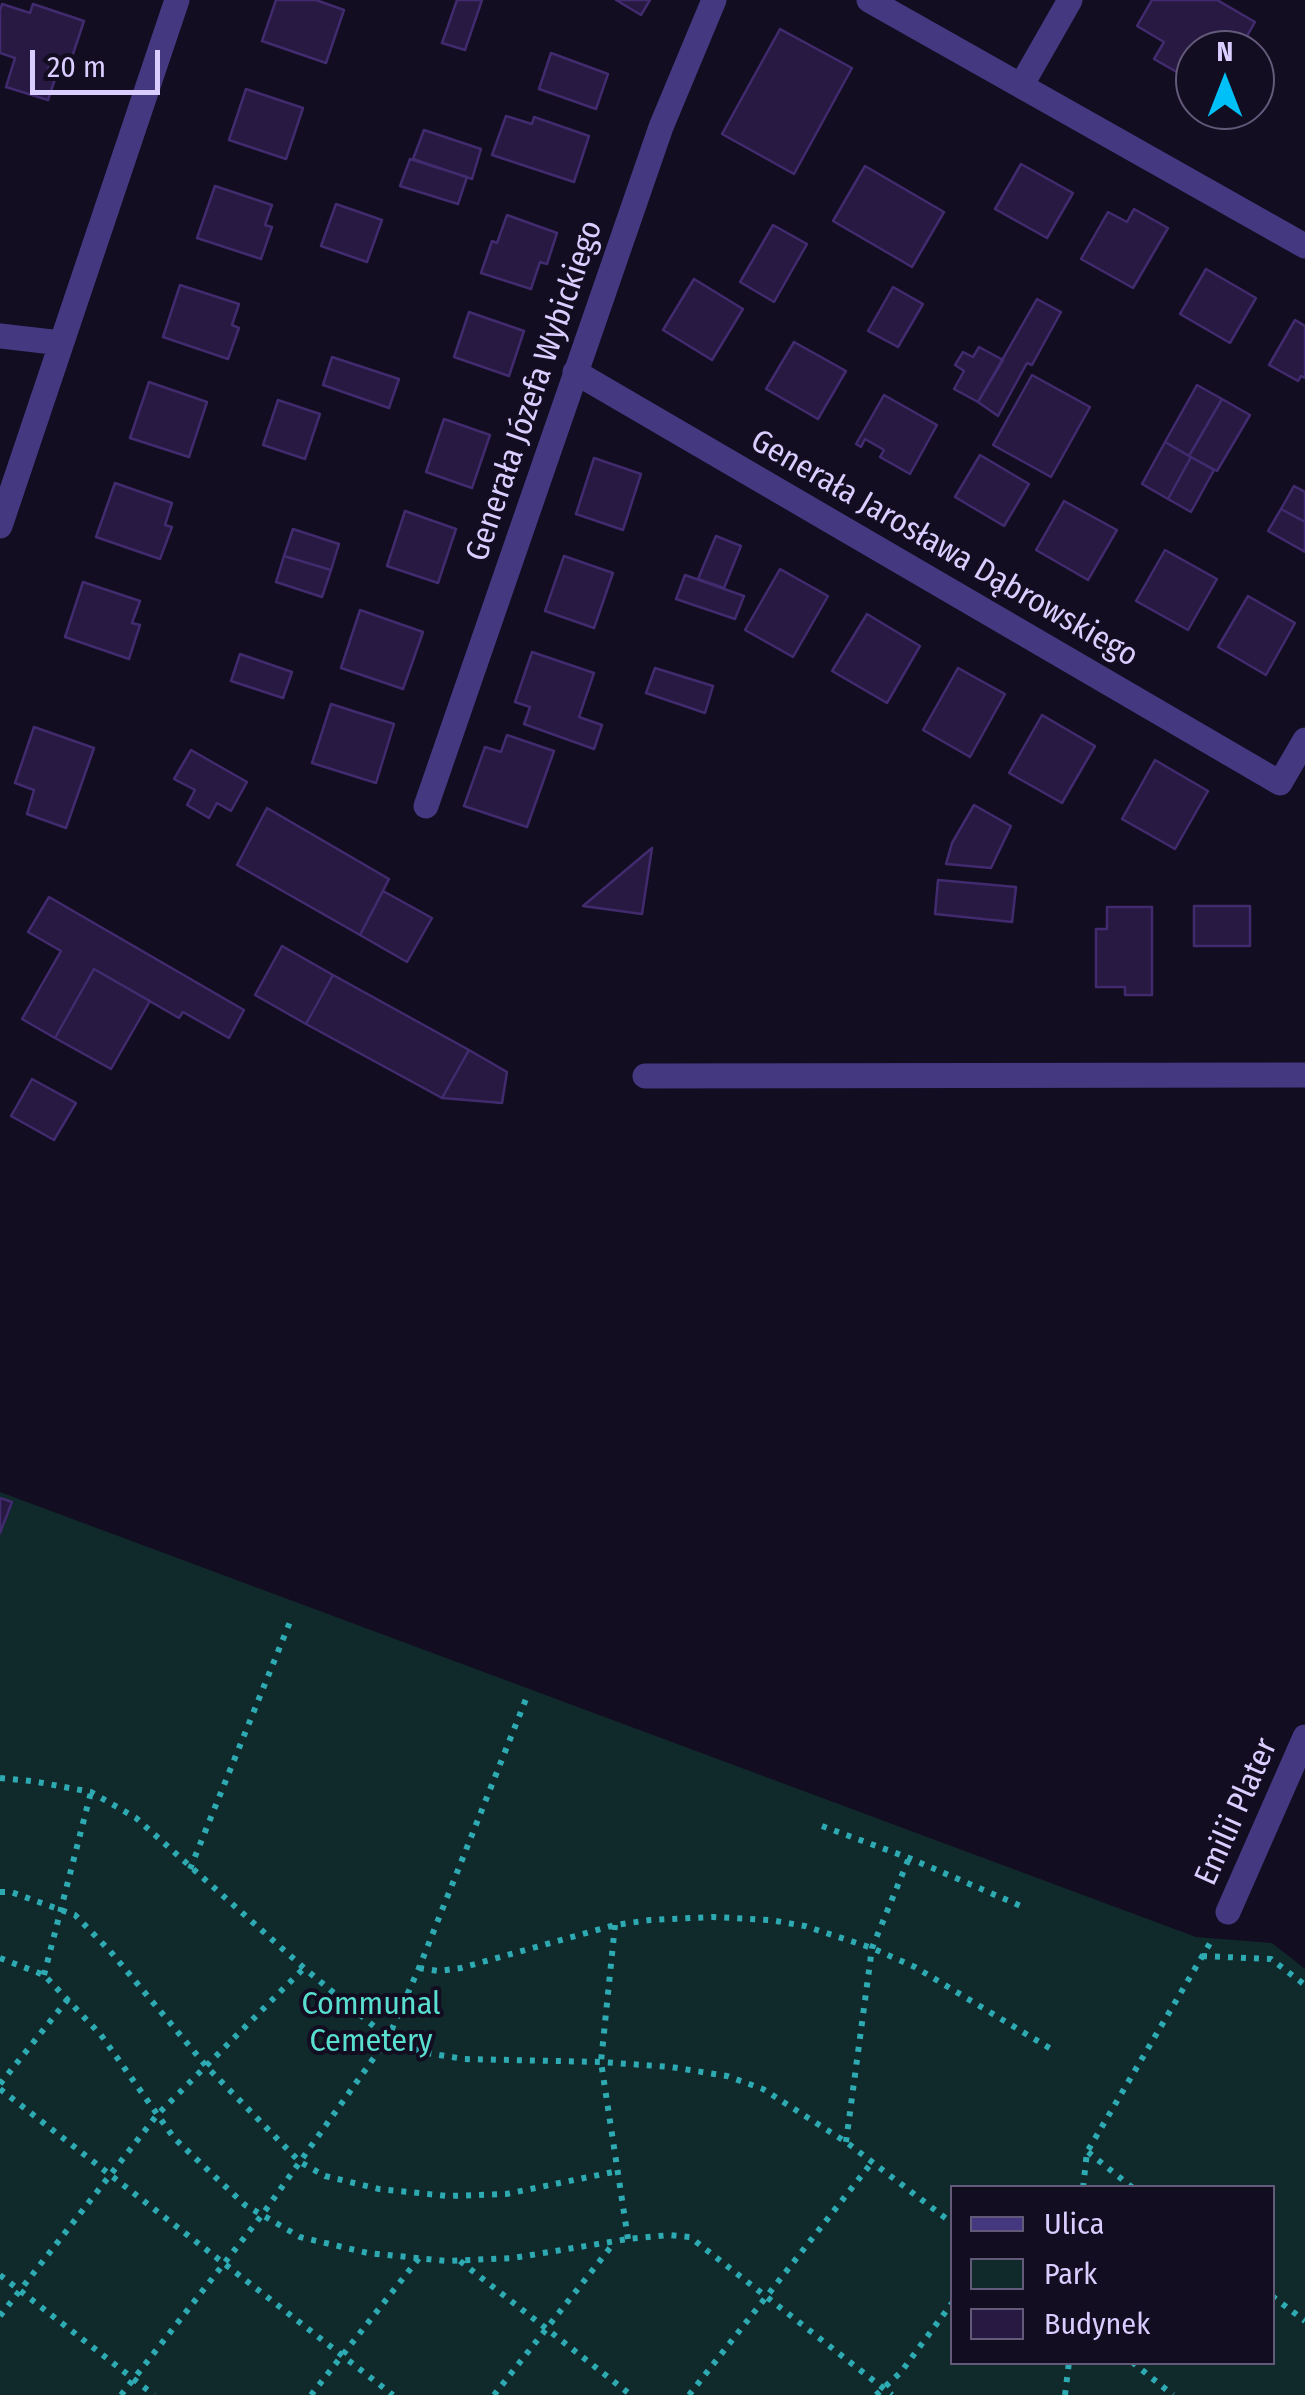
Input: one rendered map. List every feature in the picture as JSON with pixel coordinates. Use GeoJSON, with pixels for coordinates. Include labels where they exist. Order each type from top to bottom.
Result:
{"type":"FeatureCollection","features":[{"type":"Feature","properties":{"kind":"street"},"geometry":{"type":"LineString","coordinates":[[0,526],[177,0]]}},
{"type":"Feature","properties":{"kind":"street","name":"Generała Józefa Wybickiego"},"geometry":{"type":"LineString","coordinates":[[426,806],[662,126],[714,0]]}},
{"type":"Feature","properties":{"kind":"street"},"geometry":{"type":"LineString","coordinates":[[869,0],[1305,246]]}},
{"type":"Feature","properties":{"kind":"street"},"geometry":{"type":"LineString","coordinates":[[1021,86],[1070,0]]}},
{"type":"Feature","properties":{"kind":"street"},"geometry":{"type":"LineString","coordinates":[[0,336],[61,343]]}},
{"type":"Feature","properties":{"kind":"street","name":"Generała Jarosława Dąbrowskiego"},"geometry":{"type":"LineString","coordinates":[[576,372],[1280,783],[1305,740]]}},
{"type":"Feature","properties":{"kind":"street"},"geometry":{"type":"LineString","coordinates":[[646,1076],[1305,1075]]}},
{"type":"Feature","properties":{"kind":"street","name":"Emilii Plater"},"geometry":{"type":"LineString","coordinates":[[1228,1912],[1305,1737]]}},
{"type":"Feature","properties":{"kind":"path"},"geometry":{"type":"LineString","coordinates":[[190,1868],[292,1616]]}},
{"type":"Feature","properties":{"kind":"path"},"geometry":{"type":"LineString","coordinates":[[120,2395],[262,2215],[388,2038],[526,1698]]}},
{"type":"Feature","properties":{"kind":"path"},"geometry":{"type":"LineString","coordinates":[[0,1778],[91,1792],[136,1818],[388,2038],[421,2052],[464,2059],[600,2062],[727,2076],[763,2089],[846,2142],[950,2221]]}},
{"type":"Feature","properties":{"kind":"path"},"geometry":{"type":"LineString","coordinates":[[44,1974],[91,1792]]}},
{"type":"Feature","properties":{"kind":"path"},"geometry":{"type":"LineString","coordinates":[[822,1826],[1020,1906]]}},
{"type":"Feature","properties":{"kind":"path"},"geometry":{"type":"LineString","coordinates":[[846,2142],[872,1948],[909,1858]]}},
{"type":"Feature","properties":{"kind":"path"},"geometry":{"type":"LineString","coordinates":[[0,1892],[11,1892],[74,1915],[110,1950],[207,2067],[300,2162],[324,2176],[379,2189],[448,2196],[506,2194],[618,2171]]}},
{"type":"Feature","properties":{"kind":"path"},"geometry":{"type":"LineString","coordinates":[[1083,2185],[1087,2152],[1228,1912]]}},
{"type":"Feature","properties":{"kind":"path"},"geometry":{"type":"LineString","coordinates":[[419,1968],[461,1968],[615,1925],[650,1920],[770,1920],[805,1926],[872,1948],[930,1976],[1051,2048]]}},
{"type":"Feature","properties":{"kind":"path"},"geometry":{"type":"LineString","coordinates":[[615,1925],[600,2062],[628,2239]]}},
{"type":"Feature","properties":{"kind":"path"},"geometry":{"type":"LineString","coordinates":[[1202,1956],[1272,1959],[1305,1986]]}},
{"type":"Feature","properties":{"kind":"path"},"geometry":{"type":"LineString","coordinates":[[0,1958],[44,1974],[101,2035],[174,2138],[244,2206],[300,2238],[368,2253],[459,2260],[513,2258],[628,2239],[670,2235],[690,2238],[892,2395]]}},
{"type":"Feature","properties":{"kind":"path"},"geometry":{"type":"LineString","coordinates":[[0,2316],[157,2116],[304,1968]]}},
{"type":"Feature","properties":{"kind":"path"},"geometry":{"type":"LineString","coordinates":[[68,1999],[0,2087],[393,2395]]}},
{"type":"Feature","properties":{"kind":"path"},"geometry":{"type":"LineString","coordinates":[[1087,2152],[1129,2185]]}},
{"type":"Feature","properties":{"kind":"path"},"geometry":{"type":"LineString","coordinates":[[690,2395],[873,2161]]}},
{"type":"Feature","properties":{"kind":"path"},"geometry":{"type":"LineString","coordinates":[[494,2395],[615,2242]]}},
{"type":"Feature","properties":{"kind":"path"},"geometry":{"type":"LineString","coordinates":[[312,2395],[419,2258]]}},
{"type":"Feature","properties":{"kind":"path"},"geometry":{"type":"LineString","coordinates":[[459,2260],[631,2395]]}},
{"type":"Feature","properties":{"kind":"path"},"geometry":{"type":"LineString","coordinates":[[0,2275],[154,2395]]}},
{"type":"Feature","properties":{"kind":"path"},"geometry":{"type":"LineString","coordinates":[[1275,2298],[1305,2321]]}},
{"type":"Feature","properties":{"kind":"path"},"geometry":{"type":"LineString","coordinates":[[876,2395],[901,2372],[950,2306]]}},
{"type":"Feature","properties":{"kind":"path"},"geometry":{"type":"LineString","coordinates":[[1065,2395],[1069,2365]]}},
{"type":"Feature","properties":{"kind":"path"},"geometry":{"type":"LineString","coordinates":[[1136,2365],[1174,2395]]}},
{"type":"Feature","properties":{"kind":"green space","name":"Communal Cemetery"},"geometry":{"type":"Polygon","coordinates":[[[0,1492],[1196,1937],[1272,1943],[1305,1969],[1305,2395],[0,2395],[0,1492]]]}},
{"type":"Feature","properties":{"kind":"building"},"geometry":{"type":"Polygon","coordinates":[[[276,0],[316,0],[344,10],[326,63],[262,41],[276,0]]]}},
{"type":"Feature","properties":{"kind":"building"},"geometry":{"type":"Polygon","coordinates":[[[457,0],[482,0],[465,50],[442,43],[457,0]]]}},
{"type":"Feature","properties":{"kind":"building"},"geometry":{"type":"Polygon","coordinates":[[[616,0],[650,0],[641,15],[616,0]]]}},
{"type":"Feature","properties":{"kind":"building"},"geometry":{"type":"Polygon","coordinates":[[[1152,0],[1217,0],[1255,22],[1250,30],[1175,30],[1175,71],[1154,59],[1164,42],[1137,26],[1152,0]]]}},
{"type":"Feature","properties":{"kind":"building"},"geometry":{"type":"Polygon","coordinates":[[[2,4],[30,13],[33,4],[84,21],[68,69],[50,63],[46,76],[55,79],[48,100],[6,87],[15,58],[0,53],[2,4]]]}},
{"type":"Feature","properties":{"kind":"building"},"geometry":{"type":"Polygon","coordinates":[[[780,29],[852,68],[794,174],[722,134],[780,29]]]}},
{"type":"Feature","properties":{"kind":"building"},"geometry":{"type":"Polygon","coordinates":[[[551,53],[608,74],[596,109],[539,89],[551,53]]]}},
{"type":"Feature","properties":{"kind":"building"},"geometry":{"type":"Polygon","coordinates":[[[246,89],[303,108],[286,159],[229,140],[246,89]]]}},
{"type":"Feature","properties":{"kind":"building"},"geometry":{"type":"Polygon","coordinates":[[[506,116],[532,124],[534,117],[589,136],[574,182],[492,155],[506,116]]]}},
{"type":"Feature","properties":{"kind":"building"},"geometry":{"type":"Polygon","coordinates":[[[424,130],[481,149],[472,179],[413,159],[424,130]]]}},
{"type":"Feature","properties":{"kind":"building"},"geometry":{"type":"Polygon","coordinates":[[[410,159],[467,177],[458,204],[400,186],[410,159]]]}},
{"type":"Feature","properties":{"kind":"building"},"geometry":{"type":"Polygon","coordinates":[[[1021,164],[1073,193],[1047,238],[995,209],[1021,164]]]}},
{"type":"Feature","properties":{"kind":"building"},"geometry":{"type":"Polygon","coordinates":[[[865,166],[944,212],[912,267],[833,221],[865,166]]]}},
{"type":"Feature","properties":{"kind":"building"},"geometry":{"type":"Polygon","coordinates":[[[215,186],[272,205],[265,225],[272,227],[261,259],[197,238],[215,186]]]}},
{"type":"Feature","properties":{"kind":"building"},"geometry":{"type":"Polygon","coordinates":[[[336,204],[382,220],[367,262],[321,246],[336,204]]]}},
{"type":"Feature","properties":{"kind":"building"},"geometry":{"type":"Polygon","coordinates":[[[1134,209],[1168,228],[1133,288],[1081,259],[1108,212],[1127,222],[1134,209]]]}},
{"type":"Feature","properties":{"kind":"building"},"geometry":{"type":"Polygon","coordinates":[[[507,215],[557,233],[547,264],[540,262],[531,289],[481,273],[492,241],[497,243],[507,215]]]}},
{"type":"Feature","properties":{"kind":"building"},"geometry":{"type":"Polygon","coordinates":[[[773,225],[807,244],[774,302],[740,282],[773,225]]]}},
{"type":"Feature","properties":{"kind":"building"},"geometry":{"type":"Polygon","coordinates":[[[1206,269],[1256,298],[1230,343],[1180,314],[1206,269]]]}},
{"type":"Feature","properties":{"kind":"building"},"geometry":{"type":"Polygon","coordinates":[[[694,279],[743,309],[712,360],[663,330],[694,279]]]}},
{"type":"Feature","properties":{"kind":"building"},"geometry":{"type":"Polygon","coordinates":[[[180,285],[239,304],[232,325],[239,328],[228,359],[163,337],[180,285]]]}},
{"type":"Feature","properties":{"kind":"building"},"geometry":{"type":"Polygon","coordinates":[[[893,287],[923,304],[898,347],[868,331],[893,287]]]}},
{"type":"Feature","properties":{"kind":"building"},"geometry":{"type":"Polygon","coordinates":[[[1037,299],[1061,312],[998,416],[978,402],[1037,299]]]}},
{"type":"Feature","properties":{"kind":"building"},"geometry":{"type":"Polygon","coordinates":[[[469,312],[524,331],[509,376],[454,357],[469,312]]]}},
{"type":"Feature","properties":{"kind":"building"},"geometry":{"type":"Polygon","coordinates":[[[1295,320],[1305,326],[1305,378],[1301,376],[1298,381],[1269,365],[1295,320]]]}},
{"type":"Feature","properties":{"kind":"building"},"geometry":{"type":"Polygon","coordinates":[[[794,342],[846,371],[818,419],[766,389],[794,342]]]}},
{"type":"Feature","properties":{"kind":"building"},"geometry":{"type":"Polygon","coordinates":[[[979,347],[1003,360],[978,402],[954,389],[964,371],[955,365],[963,352],[973,357],[979,347]]]}},
{"type":"Feature","properties":{"kind":"building"},"geometry":{"type":"Polygon","coordinates":[[[332,357],[399,379],[389,408],[323,385],[332,357]]]}},
{"type":"Feature","properties":{"kind":"building"},"geometry":{"type":"Polygon","coordinates":[[[1032,375],[1090,407],[1051,477],[993,445],[1032,375]]]}},
{"type":"Feature","properties":{"kind":"building"},"geometry":{"type":"Polygon","coordinates":[[[149,382],[207,402],[189,457],[130,438],[149,382]]]}},
{"type":"Feature","properties":{"kind":"building"},"geometry":{"type":"Polygon","coordinates":[[[1197,385],[1222,399],[1189,456],[1165,442],[1197,385]]]}},
{"type":"Feature","properties":{"kind":"building"},"geometry":{"type":"Polygon","coordinates":[[[884,395],[937,425],[910,474],[880,457],[884,450],[865,439],[861,447],[856,444],[884,395]]]}},
{"type":"Feature","properties":{"kind":"building"},"geometry":{"type":"Polygon","coordinates":[[[1222,399],[1250,415],[1217,471],[1189,456],[1222,399]]]}},
{"type":"Feature","properties":{"kind":"building"},"geometry":{"type":"Polygon","coordinates":[[[278,400],[320,414],[305,459],[263,445],[278,400]]]}},
{"type":"Feature","properties":{"kind":"building"},"geometry":{"type":"Polygon","coordinates":[[[444,419],[490,435],[472,488],[426,472],[444,419]]]}},
{"type":"Feature","properties":{"kind":"building"},"geometry":{"type":"Polygon","coordinates":[[[1165,442],[1191,457],[1168,499],[1142,484],[1165,442]]]}},
{"type":"Feature","properties":{"kind":"building"},"geometry":{"type":"Polygon","coordinates":[[[980,455],[1029,484],[1004,526],[955,497],[980,455]]]}},
{"type":"Feature","properties":{"kind":"building"},"geometry":{"type":"Polygon","coordinates":[[[1191,457],[1214,470],[1191,512],[1168,499],[1191,457]]]}},
{"type":"Feature","properties":{"kind":"building"},"geometry":{"type":"Polygon","coordinates":[[[594,458],[641,474],[623,530],[576,514],[594,458]]]}},
{"type":"Feature","properties":{"kind":"building"},"geometry":{"type":"Polygon","coordinates":[[[115,483],[172,503],[165,525],[172,527],[160,559],[96,537],[115,483]]]}},
{"type":"Feature","properties":{"kind":"building"},"geometry":{"type":"Polygon","coordinates":[[[1294,486],[1305,492],[1305,522],[1281,509],[1294,486]]]}},
{"type":"Feature","properties":{"kind":"building"},"geometry":{"type":"Polygon","coordinates":[[[1064,501],[1117,530],[1088,580],[1036,550],[1064,501]]]}},
{"type":"Feature","properties":{"kind":"building"},"geometry":{"type":"Polygon","coordinates":[[[1281,509],[1305,522],[1305,552],[1268,531],[1281,509]]]}},
{"type":"Feature","properties":{"kind":"building"},"geometry":{"type":"Polygon","coordinates":[[[405,511],[456,529],[438,583],[387,566],[405,511]]]}},
{"type":"Feature","properties":{"kind":"building"},"geometry":{"type":"Polygon","coordinates":[[[293,529],[339,544],[331,570],[284,556],[293,529]]]}},
{"type":"Feature","properties":{"kind":"building"},"geometry":{"type":"Polygon","coordinates":[[[716,536],[741,546],[724,588],[698,579],[716,536]]]}},
{"type":"Feature","properties":{"kind":"building"},"geometry":{"type":"Polygon","coordinates":[[[1165,550],[1217,579],[1188,630],[1136,601],[1165,550]]]}},
{"type":"Feature","properties":{"kind":"building"},"geometry":{"type":"Polygon","coordinates":[[[284,556],[331,570],[322,597],[276,582],[284,556]]]}},
{"type":"Feature","properties":{"kind":"building"},"geometry":{"type":"Polygon","coordinates":[[[564,556],[613,573],[594,628],[545,611],[564,556]]]}},
{"type":"Feature","properties":{"kind":"building"},"geometry":{"type":"Polygon","coordinates":[[[780,569],[828,596],[793,657],[745,630],[780,569]]]}},
{"type":"Feature","properties":{"kind":"building"},"geometry":{"type":"Polygon","coordinates":[[[685,575],[744,596],[735,619],[676,599],[685,575]]]}},
{"type":"Feature","properties":{"kind":"building"},"geometry":{"type":"Polygon","coordinates":[[[83,582],[140,601],[132,623],[140,625],[129,659],[65,637],[83,582]]]}},
{"type":"Feature","properties":{"kind":"building"},"geometry":{"type":"Polygon","coordinates":[[[1248,596],[1295,623],[1266,675],[1218,647],[1248,596]]]}},
{"type":"Feature","properties":{"kind":"building"},"geometry":{"type":"Polygon","coordinates":[[[360,610],[423,632],[403,689],[341,668],[360,610]]]}},
{"type":"Feature","properties":{"kind":"building"},"geometry":{"type":"Polygon","coordinates":[[[867,614],[920,646],[887,703],[832,671],[867,614]]]}},
{"type":"Feature","properties":{"kind":"building"},"geometry":{"type":"Polygon","coordinates":[[[532,652],[594,673],[579,717],[602,725],[594,749],[524,724],[530,707],[515,702],[532,652]]]}},
{"type":"Feature","properties":{"kind":"building"},"geometry":{"type":"Polygon","coordinates":[[[240,654],[292,672],[283,698],[231,681],[240,654]]]}},
{"type":"Feature","properties":{"kind":"building"},"geometry":{"type":"Polygon","coordinates":[[[655,668],[713,686],[705,713],[646,693],[655,668]]]}},
{"type":"Feature","properties":{"kind":"building"},"geometry":{"type":"Polygon","coordinates":[[[958,668],[1005,694],[970,757],[923,730],[958,668]]]}},
{"type":"Feature","properties":{"kind":"building"},"geometry":{"type":"Polygon","coordinates":[[[331,704],[394,724],[376,783],[312,763],[331,704]]]}},
{"type":"Feature","properties":{"kind":"building"},"geometry":{"type":"Polygon","coordinates":[[[1042,715],[1095,746],[1062,803],[1009,773],[1042,715]]]}},
{"type":"Feature","properties":{"kind":"building"},"geometry":{"type":"Polygon","coordinates":[[[34,727],[94,748],[66,828],[27,814],[34,790],[15,783],[34,727]]]}},
{"type":"Feature","properties":{"kind":"building"},"geometry":{"type":"Polygon","coordinates":[[[507,735],[554,751],[527,827],[464,806],[485,747],[501,752],[507,735]]]}},
{"type":"Feature","properties":{"kind":"building"},"geometry":{"type":"Polygon","coordinates":[[[191,750],[247,782],[231,811],[217,803],[209,818],[187,805],[195,790],[174,779],[191,750]]]}},
{"type":"Feature","properties":{"kind":"building"},"geometry":{"type":"Polygon","coordinates":[[[1155,760],[1208,791],[1175,849],[1122,819],[1155,760]]]}},
{"type":"Feature","properties":{"kind":"building"},"geometry":{"type":"Polygon","coordinates":[[[974,805],[1011,826],[991,868],[946,864],[952,843],[974,805]]]}},
{"type":"Feature","properties":{"kind":"building"},"geometry":{"type":"Polygon","coordinates":[[[267,808],[389,879],[360,935],[237,865],[267,808]]]}},
{"type":"Feature","properties":{"kind":"building"},"geometry":{"type":"Polygon","coordinates":[[[652,848],[642,914],[583,906],[652,848]]]}},
{"type":"Feature","properties":{"kind":"building"},"geometry":{"type":"Polygon","coordinates":[[[938,880],[1016,887],[1012,922],[935,914],[938,880]]]}},
{"type":"Feature","properties":{"kind":"building"},"geometry":{"type":"Polygon","coordinates":[[[383,891],[432,918],[407,962],[360,935],[383,891]]]}},
{"type":"Feature","properties":{"kind":"building"},"geometry":{"type":"Polygon","coordinates":[[[49,897],[244,1010],[229,1038],[183,1012],[179,1018],[94,969],[55,1038],[22,1019],[61,951],[28,932],[49,897]]]}},
{"type":"Feature","properties":{"kind":"building"},"geometry":{"type":"Polygon","coordinates":[[[1194,906],[1250,906],[1250,946],[1194,946],[1194,906]]]}},
{"type":"Feature","properties":{"kind":"building"},"geometry":{"type":"Polygon","coordinates":[[[1107,907],[1152,907],[1152,995],[1125,995],[1125,987],[1096,987],[1096,929],[1107,929],[1107,907]]]}},
{"type":"Feature","properties":{"kind":"building"},"geometry":{"type":"Polygon","coordinates":[[[282,946],[333,975],[306,1024],[255,995],[282,946]]]}},
{"type":"Feature","properties":{"kind":"building"},"geometry":{"type":"Polygon","coordinates":[[[94,969],[150,1001],[111,1069],[55,1038],[94,969]]]}},
{"type":"Feature","properties":{"kind":"building"},"geometry":{"type":"Polygon","coordinates":[[[333,975],[469,1050],[442,1098],[306,1024],[333,975]]]}},
{"type":"Feature","properties":{"kind":"building"},"geometry":{"type":"Polygon","coordinates":[[[469,1050],[507,1072],[502,1103],[442,1098],[469,1050]]]}},
{"type":"Feature","properties":{"kind":"building"},"geometry":{"type":"Polygon","coordinates":[[[32,1079],[76,1103],[54,1140],[11,1116],[32,1079]]]}},
{"type":"Feature","properties":{"kind":"building"},"geometry":{"type":"Polygon","coordinates":[[[0,1498],[12,1502],[0,1533],[0,1498]]]}}]}
